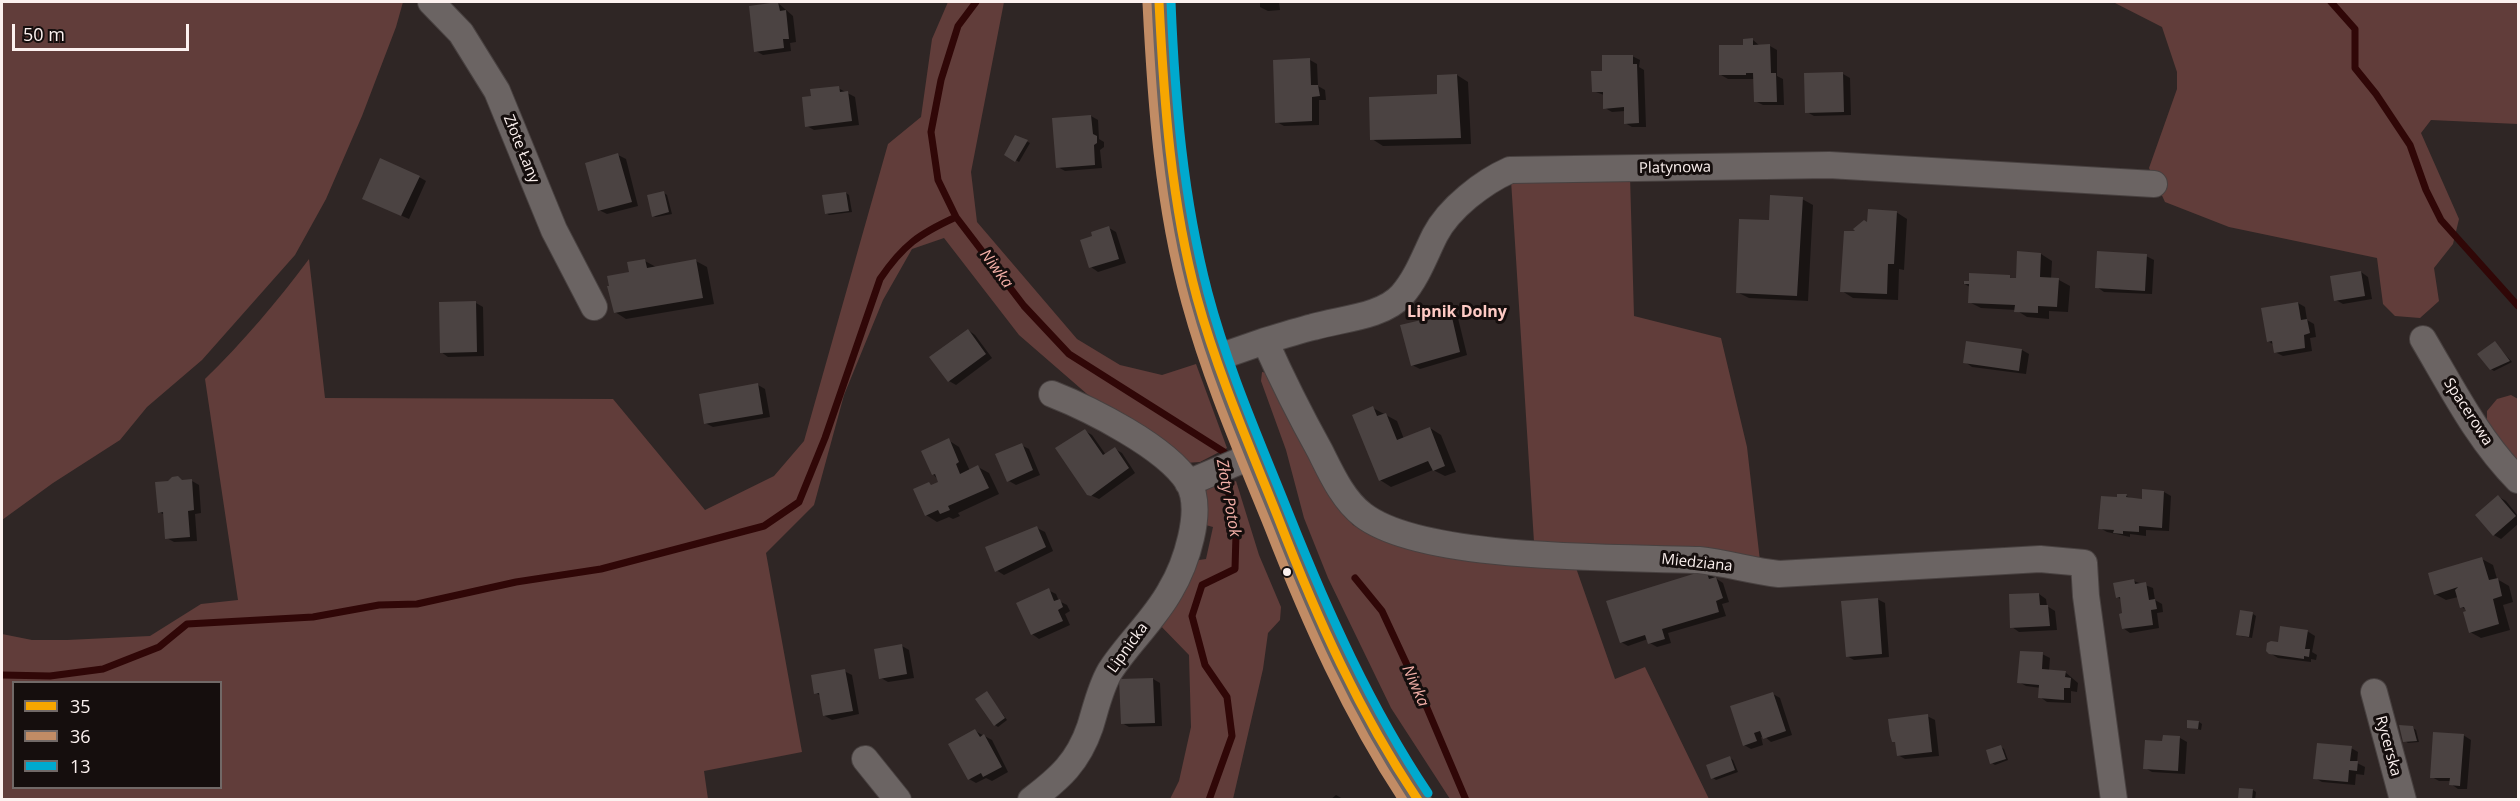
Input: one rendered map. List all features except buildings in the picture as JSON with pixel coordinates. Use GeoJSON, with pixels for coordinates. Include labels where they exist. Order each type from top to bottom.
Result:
{"type":"FeatureCollection","features":[{"type":"Feature","properties":{"kind":"street","name":"Złote Łany"},"geometry":{"type":"LineString","coordinates":[[431,2],[461,33],[497,91],[555,230],[594,308]]}},
{"type":"Feature","properties":{"kind":"street"},"geometry":{"type":"LineString","coordinates":[[1159,2],[1170,169],[1197,301],[1216,358],[1244,459],[1344,676],[1374,731],[1418,800]]}},
{"type":"Feature","properties":{"kind":"street","name":"Platynowa"},"geometry":{"type":"LineString","coordinates":[[1265,341],[1314,326],[1358,317],[1384,308],[1402,296],[1437,232],[1457,207],[1498,175],[1510,170],[1829,165],[2154,184]]}},
{"type":"Feature","properties":{"kind":"street","name":"Spacerowa"},"geometry":{"type":"LineString","coordinates":[[2423,339],[2469,418],[2491,449],[2518,480]]}},
{"type":"Feature","properties":{"kind":"street"},"geometry":{"type":"LineString","coordinates":[[1216,358],[1265,341]]}},
{"type":"Feature","properties":{"kind":"street","name":"Miedziana"},"geometry":{"type":"LineString","coordinates":[[1265,341],[1288,392],[1347,498],[1363,515],[1384,527],[1412,536],[1491,550],[1698,560],[1730,564],[1754,571],[1779,573],[2040,559],[2084,563],[2086,596],[2114,800]]}},
{"type":"Feature","properties":{"kind":"street"},"geometry":{"type":"LineString","coordinates":[[1052,393],[1139,438],[1195,479],[1244,459]]}},
{"type":"Feature","properties":{"kind":"street","name":"Lipnicka"},"geometry":{"type":"LineString","coordinates":[[1031,800],[1070,768],[1089,730],[1109,673],[1170,591],[1188,553],[1192,535],[1195,479]]}},
{"type":"Feature","properties":{"kind":"street","name":"Rycerska"},"geometry":{"type":"LineString","coordinates":[[2374,692],[2403,800]]}},
{"type":"Feature","properties":{"kind":"street"},"geometry":{"type":"LineString","coordinates":[[865,759],[898,800]]}},
{"type":"Feature","properties":{"kind":"shaded area"},"geometry":{"type":"Polygon","coordinates":[[[2,2],[403,2],[396,27],[362,116],[326,199],[295,255],[202,360],[147,407],[120,440],[53,483],[2,520],[2,2]]]}},
{"type":"Feature","properties":{"kind":"shaded area"},"geometry":{"type":"Polygon","coordinates":[[[948,2],[1004,2],[971,172],[977,222],[1077,339],[1120,365],[1162,375],[1196,364],[1227,448],[1200,462],[1185,463],[1087,394],[1019,335],[944,238],[912,249],[883,300],[844,395],[814,505],[766,553],[802,752],[704,771],[708,799],[2,799],[2,634],[32,640],[150,636],[201,604],[238,600],[205,379],[233,351],[285,291],[309,259],[325,398],[613,399],[705,510],[774,476],[804,441],[888,144],[921,117],[932,39],[948,2]]]}},
{"type":"Feature","properties":{"kind":"shaded area"},"geometry":{"type":"Polygon","coordinates":[[[2113,2],[2518,2],[2518,124],[2431,120],[2421,133],[2459,219],[2453,244],[2434,268],[2439,301],[2420,318],[2395,316],[2383,304],[2377,258],[2229,227],[2165,202],[2149,168],[2177,89],[2177,72],[2162,27],[2113,2]]]}},
{"type":"Feature","properties":{"kind":"shaded area"},"geometry":{"type":"Polygon","coordinates":[[[1630,176],[1634,316],[1721,338],[1747,447],[1760,561],[1534,542],[1511,180],[1630,176]]]}},
{"type":"Feature","properties":{"kind":"shaded area"},"geometry":{"type":"Polygon","coordinates":[[[1262,372],[1268,373],[1335,501],[1353,525],[1374,536],[1448,556],[1575,565],[1615,679],[1645,667],[1709,799],[1450,799],[1391,708],[1328,578],[1304,518],[1286,450],[1261,381],[1262,372]]]}},
{"type":"Feature","properties":{"kind":"shaded area"},"geometry":{"type":"Polygon","coordinates":[[[2511,395],[2518,399],[2518,472],[2487,430],[2487,411],[2497,399],[2511,395]]]}},
{"type":"Feature","properties":{"kind":"shaded area"},"geometry":{"type":"Polygon","coordinates":[[[1236,481],[1259,555],[1281,607],[1280,620],[1268,633],[1263,669],[1233,799],[1170,799],[1179,781],[1191,727],[1189,655],[1155,620],[1192,561],[1206,559],[1213,527],[1202,524],[1200,500],[1212,482],[1216,489],[1236,481]]]}},
{"type":"Feature","properties":{"kind":"waterway","name":"Niwka"},"geometry":{"type":"LineString","coordinates":[[976,2],[958,26],[941,80],[931,132],[938,180],[956,217],[1024,306],[1069,354],[1224,452]]}},
{"type":"Feature","properties":{"kind":"waterway"},"geometry":{"type":"LineString","coordinates":[[2331,2],[2355,29],[2355,68],[2376,94],[2410,145],[2426,190],[2441,220],[2518,306]]}},
{"type":"Feature","properties":{"kind":"waterway"},"geometry":{"type":"LineString","coordinates":[[2,675],[50,676],[103,669],[159,647],[187,624],[313,617],[379,605],[417,604],[516,582],[601,569],[764,526],[799,502],[825,438],[880,279],[904,249],[922,235],[956,217]]}},
{"type":"Feature","properties":{"kind":"waterway","name":"Złoty Potok"},"geometry":{"type":"LineString","coordinates":[[1209,800],[1232,736],[1227,697],[1205,665],[1192,616],[1202,585],[1235,569],[1236,534],[1225,472]]}},
{"type":"Feature","properties":{"kind":"waterway","name":"Niwka"},"geometry":{"type":"LineString","coordinates":[[1355,578],[1382,611],[1466,800]]}},
{"type":"Feature","properties":{"kind":"transit line","name":"35"},"geometry":{"type":"LineString","coordinates":[[1159,2],[1166,114],[1175,189],[1188,262],[1205,326],[1235,410],[1293,557],[1324,628],[1358,699],[1418,800]]}},
{"type":"Feature","properties":{"kind":"transit line","name":"13"},"geometry":{"type":"LineString","coordinates":[[1171,2],[1178,112],[1186,185],[1199,257],[1225,349],[1304,551],[1351,658],[1387,726],[1428,793]]}},
{"type":"Feature","properties":{"kind":"transit line","name":"36"},"geometry":{"type":"LineString","coordinates":[[1147,3],[1154,116],[1163,191],[1177,266],[1194,332],[1235,445],[1313,633],[1346,702],[1403,800]]}},
{"type":"Feature","properties":{"kind":"district","name":"Lipnik Dolny"},"geometry":{"type":"Point","coordinates":[1457,312]}}]}
